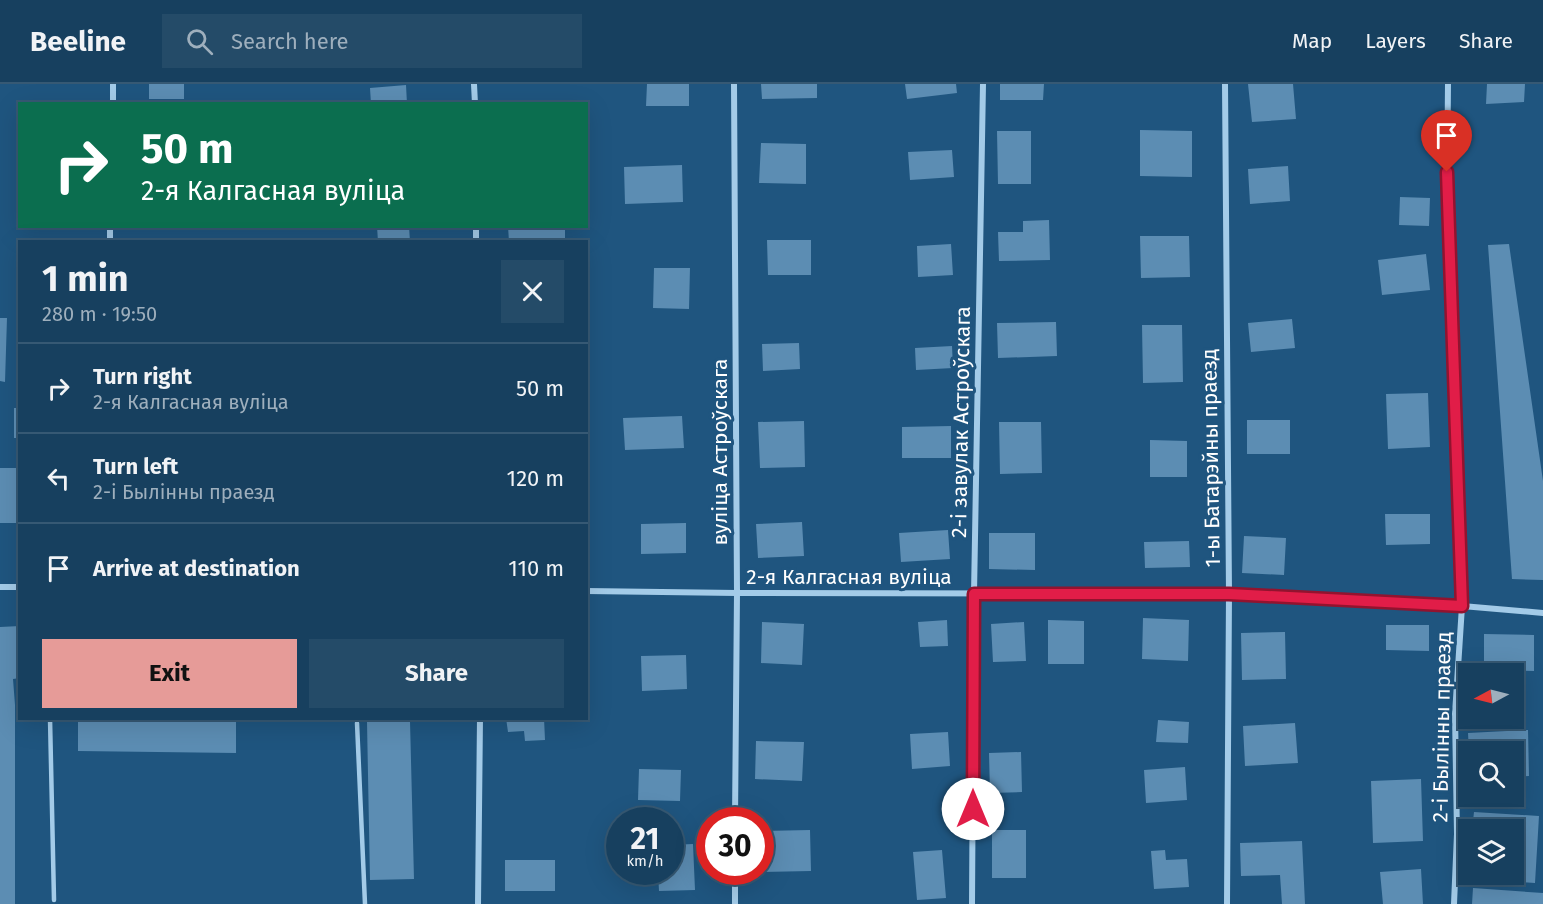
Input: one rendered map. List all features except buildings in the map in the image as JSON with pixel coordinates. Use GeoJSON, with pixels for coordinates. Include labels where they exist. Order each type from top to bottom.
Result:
{"type":"FeatureCollection","features":[{"type":"Feature","properties":{"kind":"street"},"geometry":{"type":"LineString","coordinates":[[113,84],[113,102]]}},
{"type":"Feature","properties":{"kind":"street"},"geometry":{"type":"LineString","coordinates":[[474,84],[475,102]]}},
{"type":"Feature","properties":{"kind":"street","name":"вуліца Астроўскага"},"geometry":{"type":"LineString","coordinates":[[734,84],[737,593],[735,807]]}},
{"type":"Feature","properties":{"kind":"street","name":"2-і завулак Астроўскага"},"geometry":{"type":"LineString","coordinates":[[972,904],[974,594],[983,84]]}},
{"type":"Feature","properties":{"kind":"street","name":"1-ы Батарэйны праезд"},"geometry":{"type":"LineString","coordinates":[[1225,84],[1229,594],[1227,904]]}},
{"type":"Feature","properties":{"kind":"street","name":"2-і Былінны праезд"},"geometry":{"type":"LineString","coordinates":[[1448,84],[1447,194],[1462,606],[1455,714],[1457,834],[1454,904]]}},
{"type":"Feature","properties":{"kind":"street"},"geometry":{"type":"LineString","coordinates":[[0,587],[18,587]]}},
{"type":"Feature","properties":{"kind":"street","name":"2-я Калгасная вуліца"},"geometry":{"type":"LineString","coordinates":[[588,591],[1229,594],[1462,606],[1543,613]]}},
{"type":"Feature","properties":{"kind":"street"},"geometry":{"type":"LineString","coordinates":[[478,904],[480,720]]}},
{"type":"Feature","properties":{"kind":"street"},"geometry":{"type":"LineString","coordinates":[[735,885],[735,904]]}},
{"type":"Feature","properties":{"kind":"lane"},"geometry":{"type":"LineString","coordinates":[[50,720],[54,900]]}},
{"type":"Feature","properties":{"kind":"lane"},"geometry":{"type":"LineString","coordinates":[[357,723],[365,904]]}},
{"type":"Feature","properties":{"kind":"route"},"geometry":{"type":"LineString","coordinates":[[973,809],[974,594],[1229,594],[1462,606],[1447,172]]}}]}
